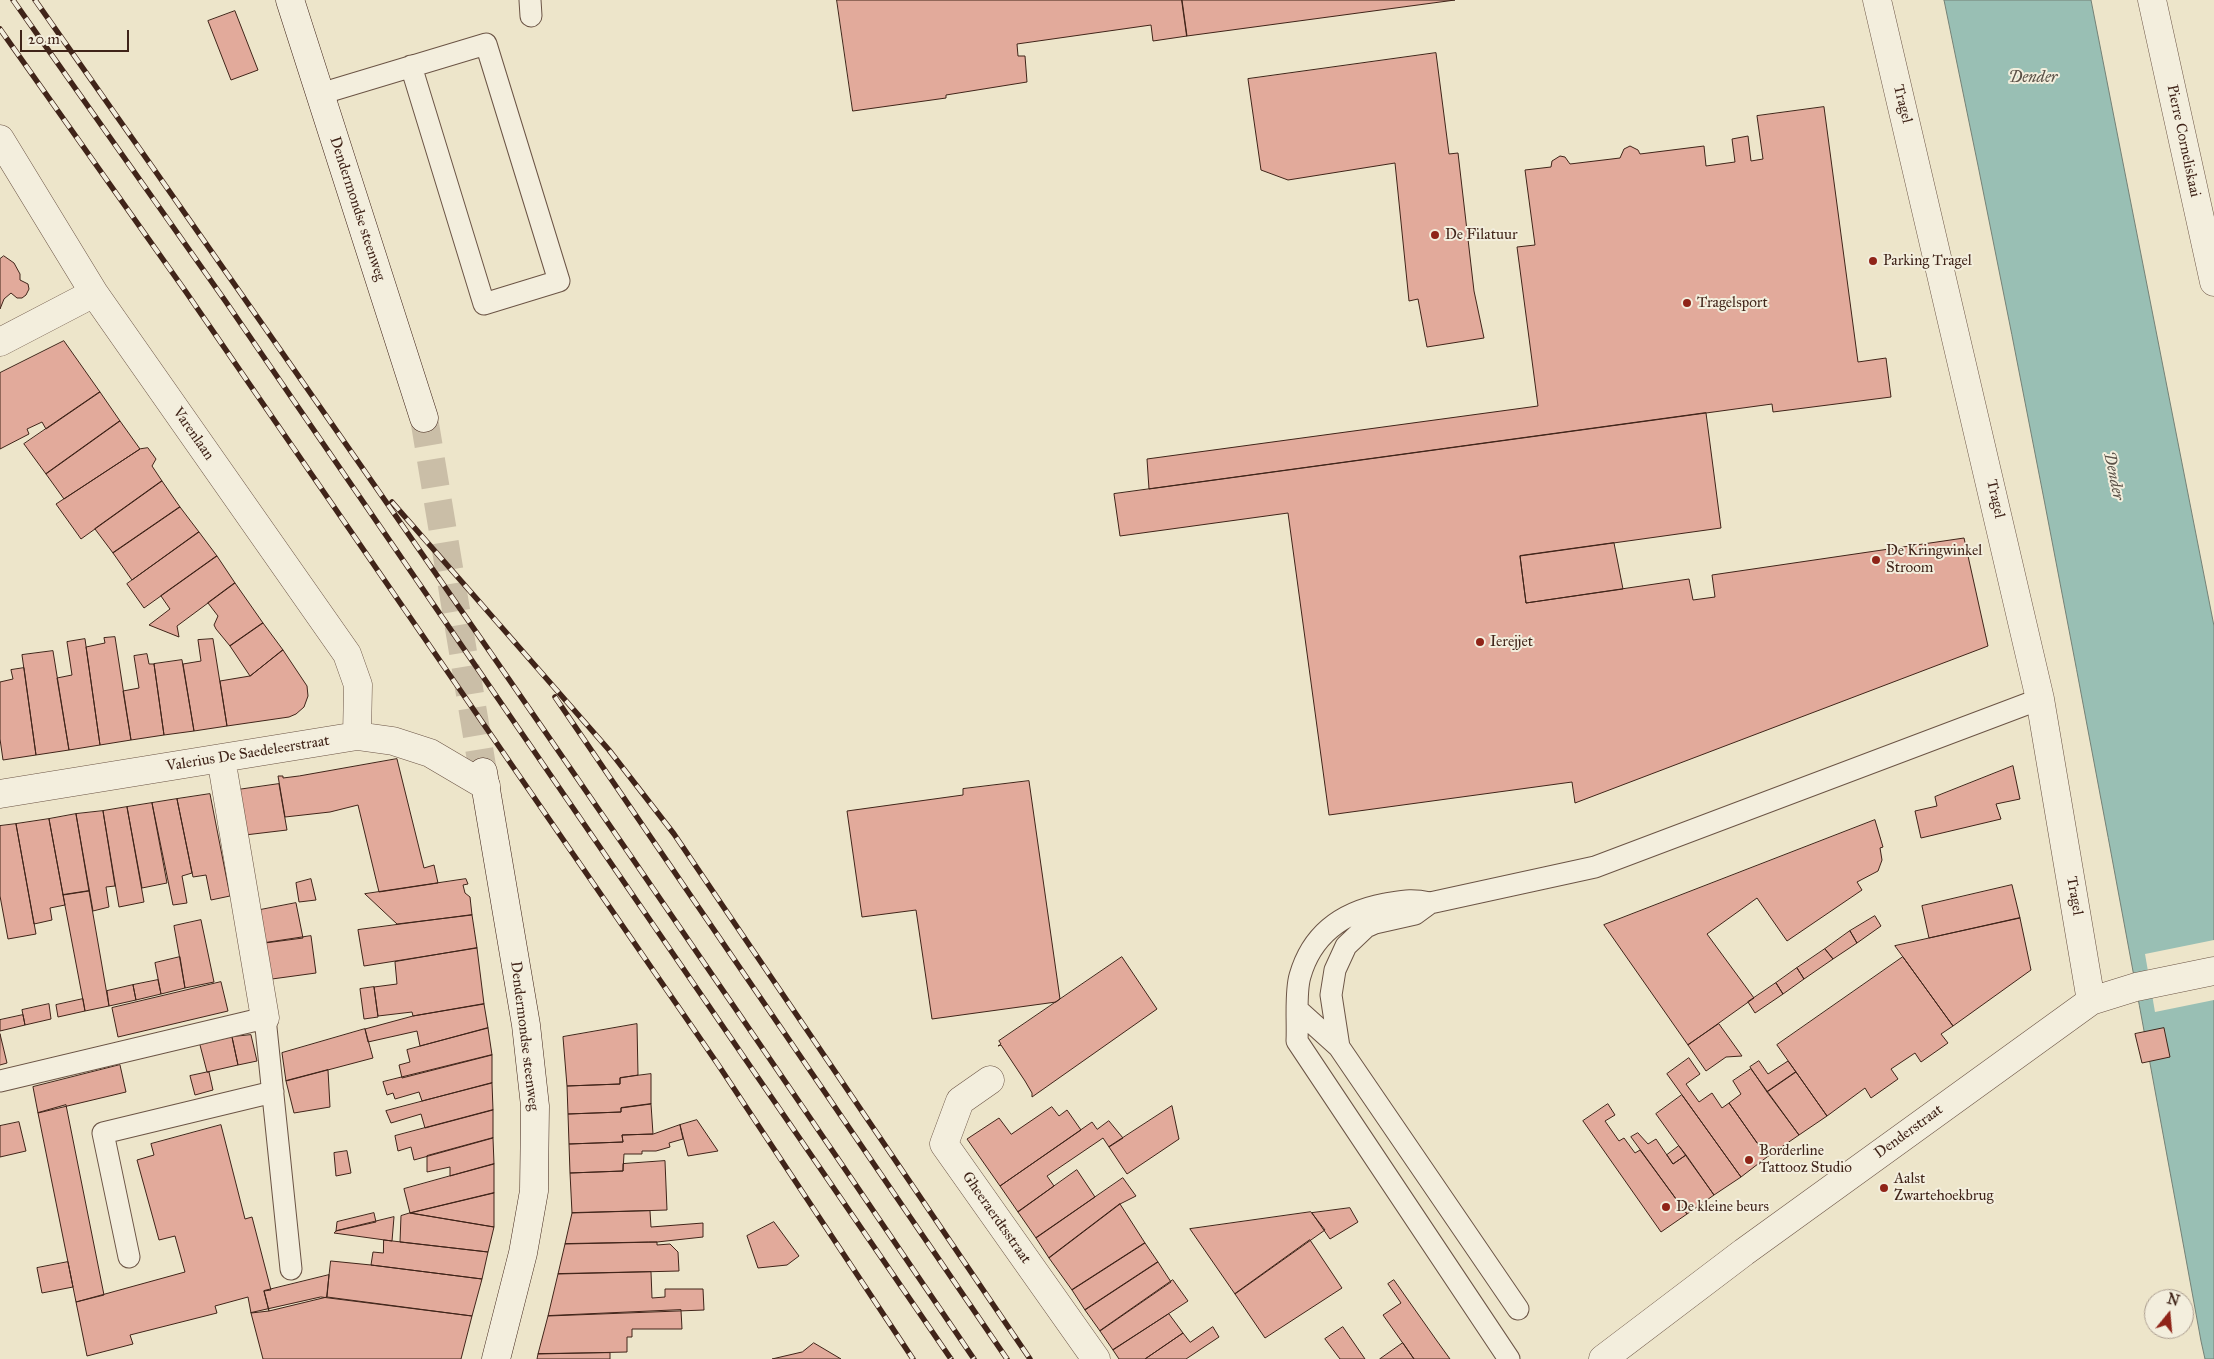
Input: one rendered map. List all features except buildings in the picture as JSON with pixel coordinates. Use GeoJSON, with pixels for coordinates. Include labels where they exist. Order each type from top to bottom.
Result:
{"type":"FeatureCollection","features":[{"type":"Feature","properties":{"kind":"street","name":"Dendermondse steenweg"},"geometry":{"type":"LineString","coordinates":[[290,0],[424,418]]}},
{"type":"Feature","properties":{"kind":"street","name":"Tragel"},"geometry":{"type":"LineString","coordinates":[[1877,0],[1929,216],[2040,698],[2091,1001]]}},
{"type":"Feature","properties":{"kind":"street","name":"Pierre Corneliskaai"},"geometry":{"type":"LineString","coordinates":[[2152,0],[2214,282]]}},
{"type":"Feature","properties":{"kind":"street","name":"Varenlaan"},"geometry":{"type":"LineString","coordinates":[[0,139],[94,293],[347,654],[358,685],[357,736]]}},
{"type":"Feature","properties":{"kind":"street"},"geometry":{"type":"LineString","coordinates":[[0,342],[94,293]]}},
{"type":"Feature","properties":{"kind":"street","name":"Valerius De Saedeleerstraat"},"geometry":{"type":"LineString","coordinates":[[0,794],[357,736],[393,740],[430,753],[484,779]]}},
{"type":"Feature","properties":{"kind":"street"},"geometry":{"type":"LineString","coordinates":[[221,758],[265,1018]]}},
{"type":"Feature","properties":{"kind":"street","name":"Dendermondse steenweg"},"geometry":{"type":"LineString","coordinates":[[484,779],[526,1025],[535,1106],[534,1191],[523,1253],[496,1359]]}},
{"type":"Feature","properties":{"kind":"street","name":"Denderstraat"},"geometry":{"type":"LineString","coordinates":[[1603,1359],[1744,1252],[2091,1001],[2136,987],[2214,971]]}},
{"type":"Feature","properties":{"kind":"street","name":"Gheeraerdtsstraat"},"geometry":{"type":"LineString","coordinates":[[990,1080],[960,1100],[944,1144],[1096,1359]]}},
{"type":"Feature","properties":{"kind":"lane"},"geometry":{"type":"LineString","coordinates":[[320,94],[411,66],[486,44],[559,281],[484,304],[411,66]]}},
{"type":"Feature","properties":{"kind":"lane"},"geometry":{"type":"LineString","coordinates":[[1339,1047],[1331,995],[1335,970],[1346,946],[1366,927],[1375,923],[1415,914],[1430,903],[1595,867],[2040,698]]}},
{"type":"Feature","properties":{"kind":"lane"},"geometry":{"type":"LineString","coordinates":[[1430,903],[1411,899],[1366,908],[1330,926],[1313,946],[1300,978],[1297,1041],[1509,1359]]}},
{"type":"Feature","properties":{"kind":"lane"},"geometry":{"type":"LineString","coordinates":[[1299,1011],[1339,1047],[1518,1308]]}},
{"type":"Feature","properties":{"kind":"lane"},"geometry":{"type":"LineString","coordinates":[[0,1082],[265,1018],[291,1269]]}},
{"type":"Feature","properties":{"kind":"lane"},"geometry":{"type":"LineString","coordinates":[[129,1257],[103,1133],[273,1092]]}},
{"type":"Feature","properties":{"kind":"water","name":"Dender"},"geometry":{"type":"Polygon","coordinates":[[[1944,0],[2091,0],[2214,626],[2214,1359],[2205,1359],[2201,1341],[2194,1303],[2194,1289],[2191,1289],[2045,502],[1944,0]]]}},
{"type":"Feature","properties":{"kind":"pier"},"geometry":{"type":"Polygon","coordinates":[[[2214,940],[2214,1000],[2155,1012],[2145,954],[2214,940]]]}},
{"type":"Feature","properties":{"kind":"tunnel"},"geometry":{"type":"LineString","coordinates":[[424,418],[483,772]]}},
{"type":"Feature","properties":{"kind":"railway"},"geometry":{"type":"LineString","coordinates":[[13,0],[226,302],[951,1359]]}},
{"type":"Feature","properties":{"kind":"railway"},"geometry":{"type":"LineString","coordinates":[[35,0],[508,677],[974,1359]]}},
{"type":"Feature","properties":{"kind":"railway"},"geometry":{"type":"LineString","coordinates":[[0,29],[186,292],[717,1063],[913,1359]]}},
{"type":"Feature","properties":{"kind":"railway"},"geometry":{"type":"LineString","coordinates":[[392,502],[609,750],[674,834],[1030,1359]]}},
{"type":"Feature","properties":{"kind":"railway"},"geometry":{"type":"LineString","coordinates":[[555,697],[1007,1359]]}},
{"type":"Feature","properties":{"kind":"place","name":"De Filatuur"},"geometry":{"type":"Point","coordinates":[1435,235]}},
{"type":"Feature","properties":{"kind":"place","name":"Parking Tragel"},"geometry":{"type":"Point","coordinates":[1873,261]}},
{"type":"Feature","properties":{"kind":"place","name":"Tragelsport"},"geometry":{"type":"Point","coordinates":[1687,303]}},
{"type":"Feature","properties":{"kind":"place","name":"De Kringwinkel Stroom"},"geometry":{"type":"Point","coordinates":[1876,560]}},
{"type":"Feature","properties":{"kind":"place","name":"Ierejjet"},"geometry":{"type":"Point","coordinates":[1480,642]}},
{"type":"Feature","properties":{"kind":"place","name":"Borderline Tattooz Studio"},"geometry":{"type":"Point","coordinates":[1749,1160]}},
{"type":"Feature","properties":{"kind":"place","name":"Aalst Zwartehoekbrug"},"geometry":{"type":"Point","coordinates":[1884,1188]}},
{"type":"Feature","properties":{"kind":"place","name":"De kleine beurs"},"geometry":{"type":"Point","coordinates":[1666,1207]}}]}
